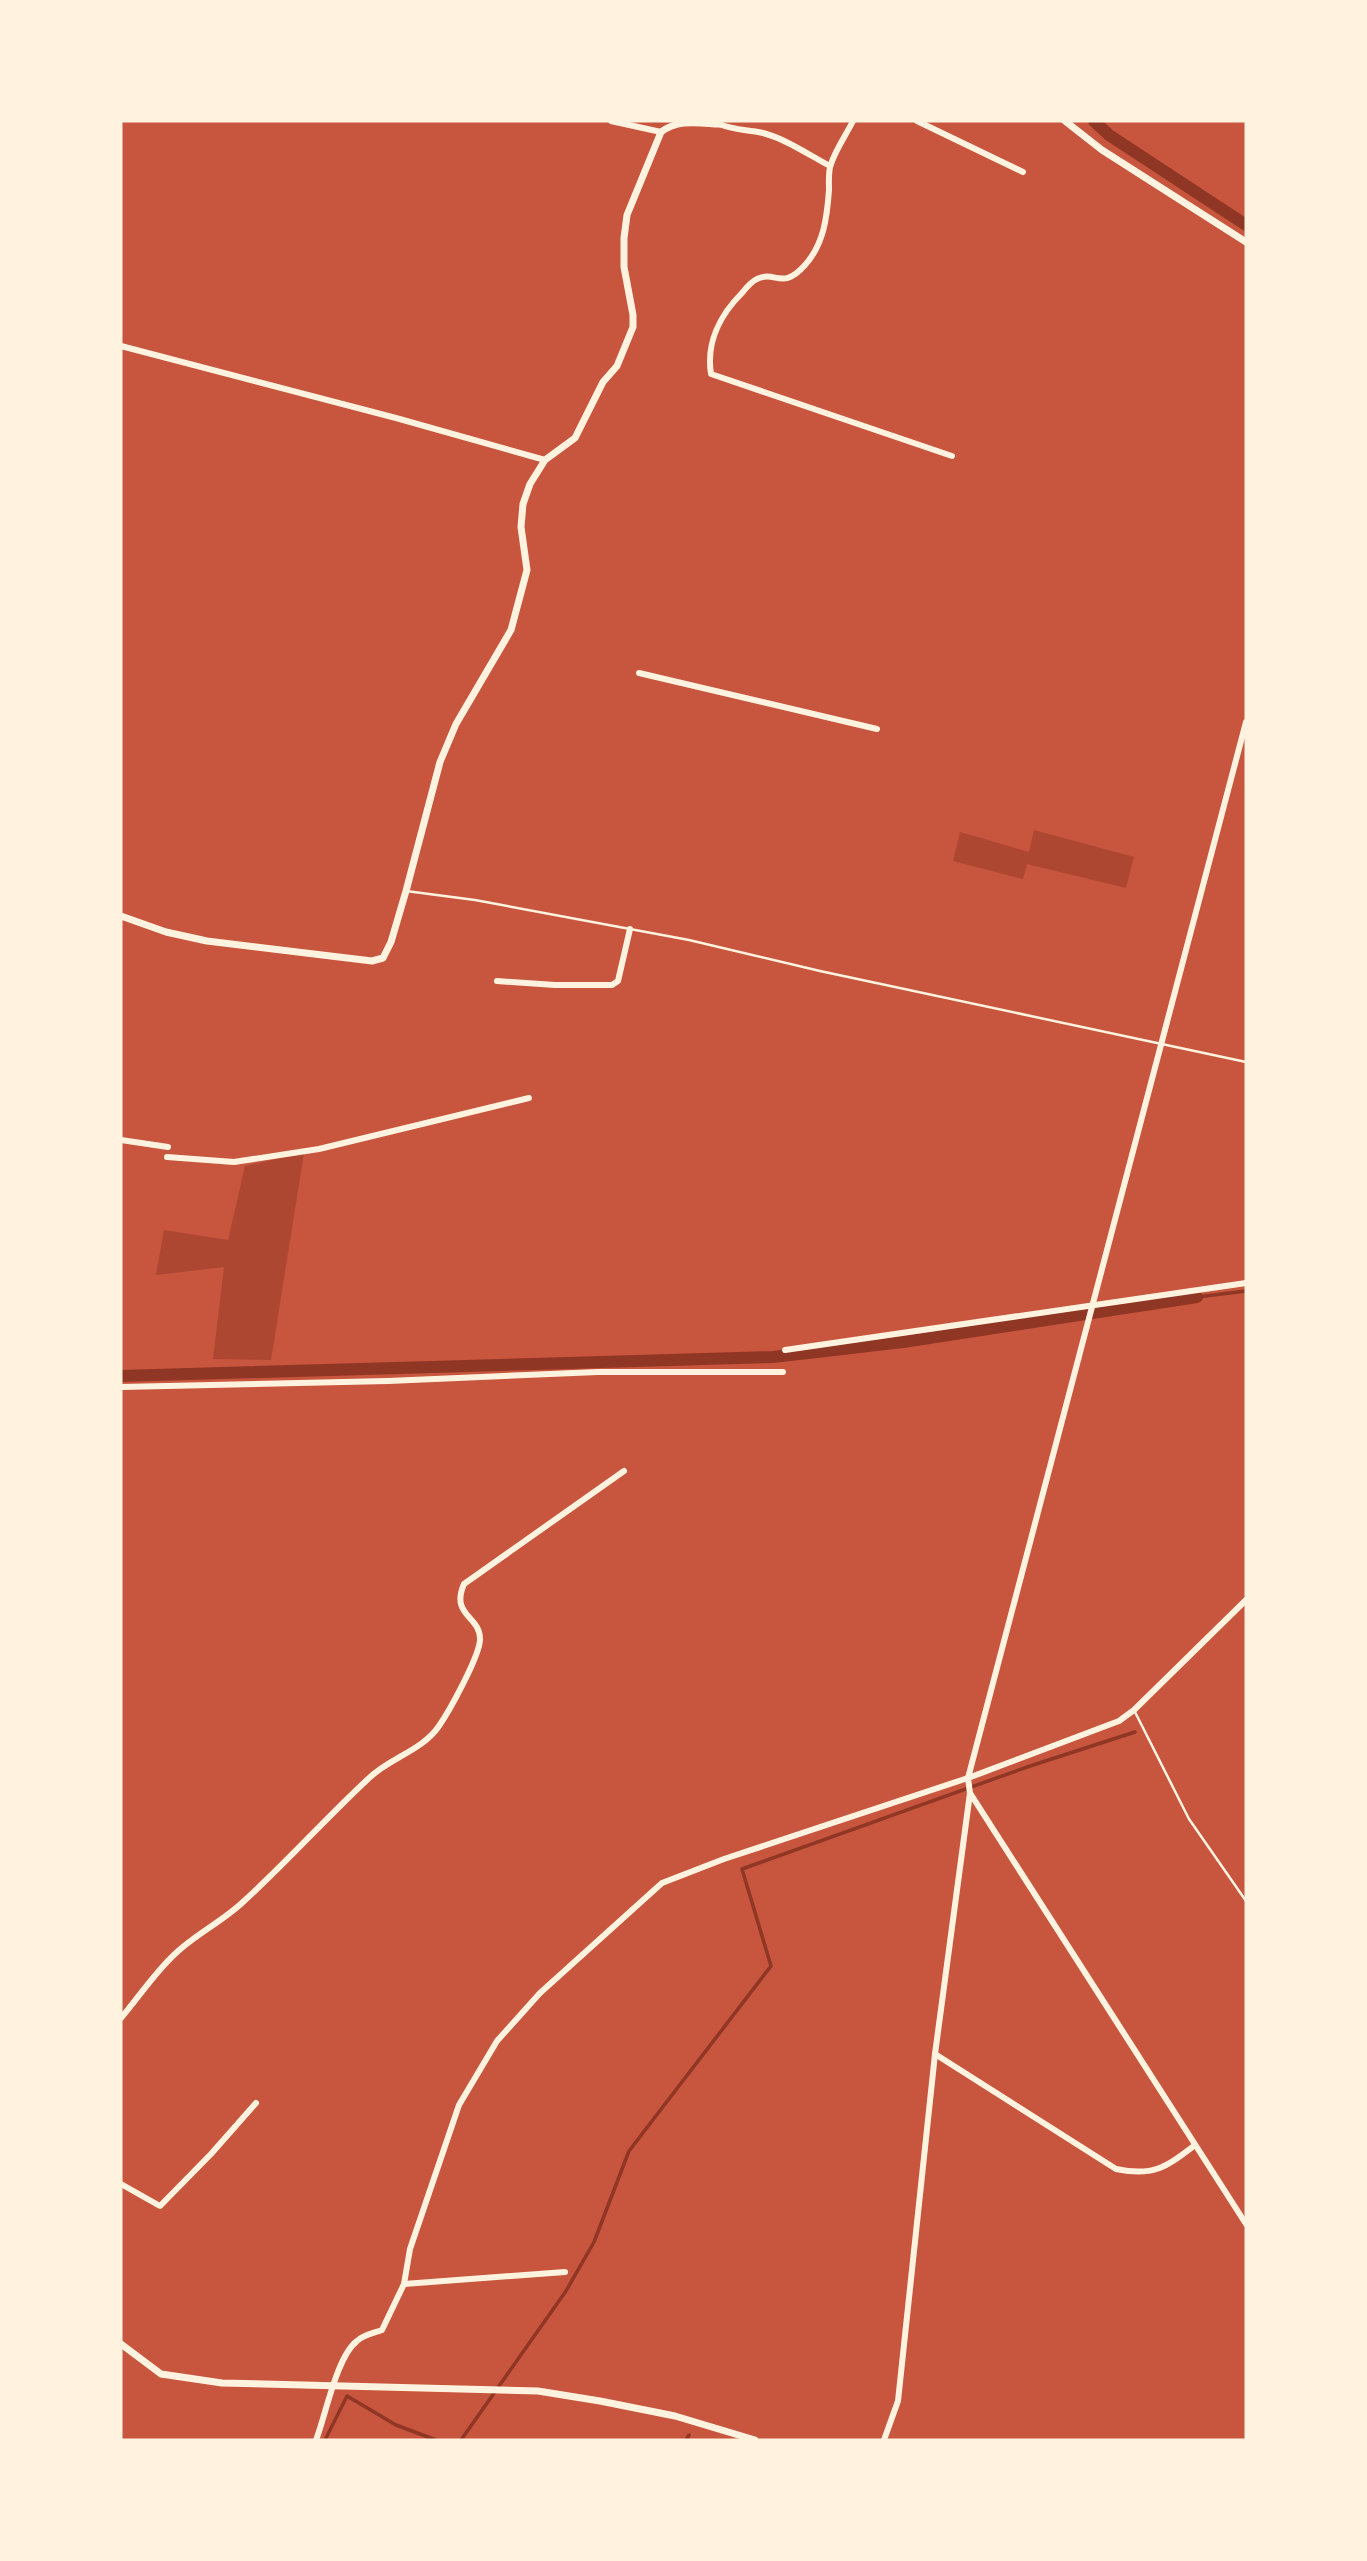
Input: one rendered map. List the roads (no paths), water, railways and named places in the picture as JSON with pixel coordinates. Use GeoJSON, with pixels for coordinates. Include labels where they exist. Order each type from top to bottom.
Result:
{"type":"FeatureCollection","features":[{"type":"Feature","properties":{"kind":"street"},"geometry":{"type":"LineString","coordinates":[[611,121],[660,132]]}},
{"type":"Feature","properties":{"kind":"street"},"geometry":{"type":"LineString","coordinates":[[853,121],[830,166],[827,220],[807,264],[791,278],[756,279],[728,307],[709,351],[711,374],[952,456]]}},
{"type":"Feature","properties":{"kind":"street"},"geometry":{"type":"LineString","coordinates":[[917,121],[1023,172]]}},
{"type":"Feature","properties":{"kind":"street"},"geometry":{"type":"LineString","coordinates":[[1065,121],[1102,150],[1246,242]]}},
{"type":"Feature","properties":{"kind":"street"},"geometry":{"type":"LineString","coordinates":[[121,916],[166,932],[207,941],[372,961],[383,958],[391,942],[406,891],[440,762],[456,724],[511,631],[527,570],[521,527],[523,504],[530,484],[545,460],[575,438],[603,382],[617,366],[633,327],[624,267],[627,215],[660,132],[670,124],[678,122],[719,122],[737,131],[749,130],[766,134],[830,166]]}},
{"type":"Feature","properties":{"kind":"street"},"geometry":{"type":"LineString","coordinates":[[121,346],[545,460]]}},
{"type":"Feature","properties":{"kind":"street"},"geometry":{"type":"LineString","coordinates":[[639,673],[877,729]]}},
{"type":"Feature","properties":{"kind":"street"},"geometry":{"type":"LineString","coordinates":[[884,2440],[898,2401],[935,2054],[970,1793],[968,1779],[1246,722]]}},
{"type":"Feature","properties":{"kind":"street"},"geometry":{"type":"LineString","coordinates":[[497,981],[612,985],[618,981],[630,929]]}},
{"type":"Feature","properties":{"kind":"street"},"geometry":{"type":"LineString","coordinates":[[167,1157],[234,1162],[319,1149],[529,1098]]}},
{"type":"Feature","properties":{"kind":"street"},"geometry":{"type":"LineString","coordinates":[[121,1140],[168,1147]]}},
{"type":"Feature","properties":{"kind":"street"},"geometry":{"type":"LineString","coordinates":[[785,1350],[1246,1283]]}},
{"type":"Feature","properties":{"kind":"street"},"geometry":{"type":"LineString","coordinates":[[121,1387],[388,1381],[598,1372],[783,1373]]}},
{"type":"Feature","properties":{"kind":"street"},"geometry":{"type":"LineString","coordinates":[[121,2018],[175,1953],[242,1904],[370,1776],[429,1739],[440,1725],[478,1652],[480,1637],[477,1627],[464,1614],[460,1605],[459,1594],[464,1584],[624,1471]]}},
{"type":"Feature","properties":{"kind":"street"},"geometry":{"type":"LineString","coordinates":[[316,2440],[344,2354],[358,2339],[382,2330],[404,2284],[410,2249],[459,2105],[497,2041],[540,1993],[662,1883],[724,1858],[968,1779],[1119,1721],[1134,1710],[1246,1600]]}},
{"type":"Feature","properties":{"kind":"street"},"geometry":{"type":"LineString","coordinates":[[970,1793],[1246,2224]]}},
{"type":"Feature","properties":{"kind":"street"},"geometry":{"type":"LineString","coordinates":[[935,2054],[1116,2169],[1150,2173],[1166,2166],[1195,2145]]}},
{"type":"Feature","properties":{"kind":"street"},"geometry":{"type":"LineString","coordinates":[[121,2184],[160,2206],[256,2103]]}},
{"type":"Feature","properties":{"kind":"street"},"geometry":{"type":"LineString","coordinates":[[404,2284],[565,2272]]}},
{"type":"Feature","properties":{"kind":"street"},"geometry":{"type":"LineString","coordinates":[[121,2344],[161,2374],[181,2379],[334,2387],[538,2391],[675,2416],[755,2440]]}},
{"type":"Feature","properties":{"kind":"lane"},"geometry":{"type":"LineString","coordinates":[[406,891],[475,900],[689,940],[820,971],[1246,1062]]}},
{"type":"Feature","properties":{"kind":"lane"},"geometry":{"type":"LineString","coordinates":[[1134,1710],[1189,1819],[1246,1901]]}},
{"type":"Feature","properties":{"kind":"waterway"},"geometry":{"type":"LineString","coordinates":[[1094,121],[1109,135],[1246,225]]}},
{"type":"Feature","properties":{"kind":"waterway"},"geometry":{"type":"LineString","coordinates":[[1197,1297],[1246,1291]]}},
{"type":"Feature","properties":{"kind":"waterway"},"geometry":{"type":"LineString","coordinates":[[121,1376],[773,1357],[903,1342],[1197,1297]]}},
{"type":"Feature","properties":{"kind":"waterway"},"geometry":{"type":"LineString","coordinates":[[461,2440],[566,2291],[594,2242],[629,2151],[771,1966],[742,1869],[1030,1766],[1135,1732]]}},
{"type":"Feature","properties":{"kind":"waterway"},"geometry":{"type":"LineString","coordinates":[[325,2440],[347,2396],[396,2425],[436,2440]]}},
{"type":"Feature","properties":{"kind":"waterway"},"geometry":{"type":"LineString","coordinates":[[686,2440],[689,2435]]}}]}
